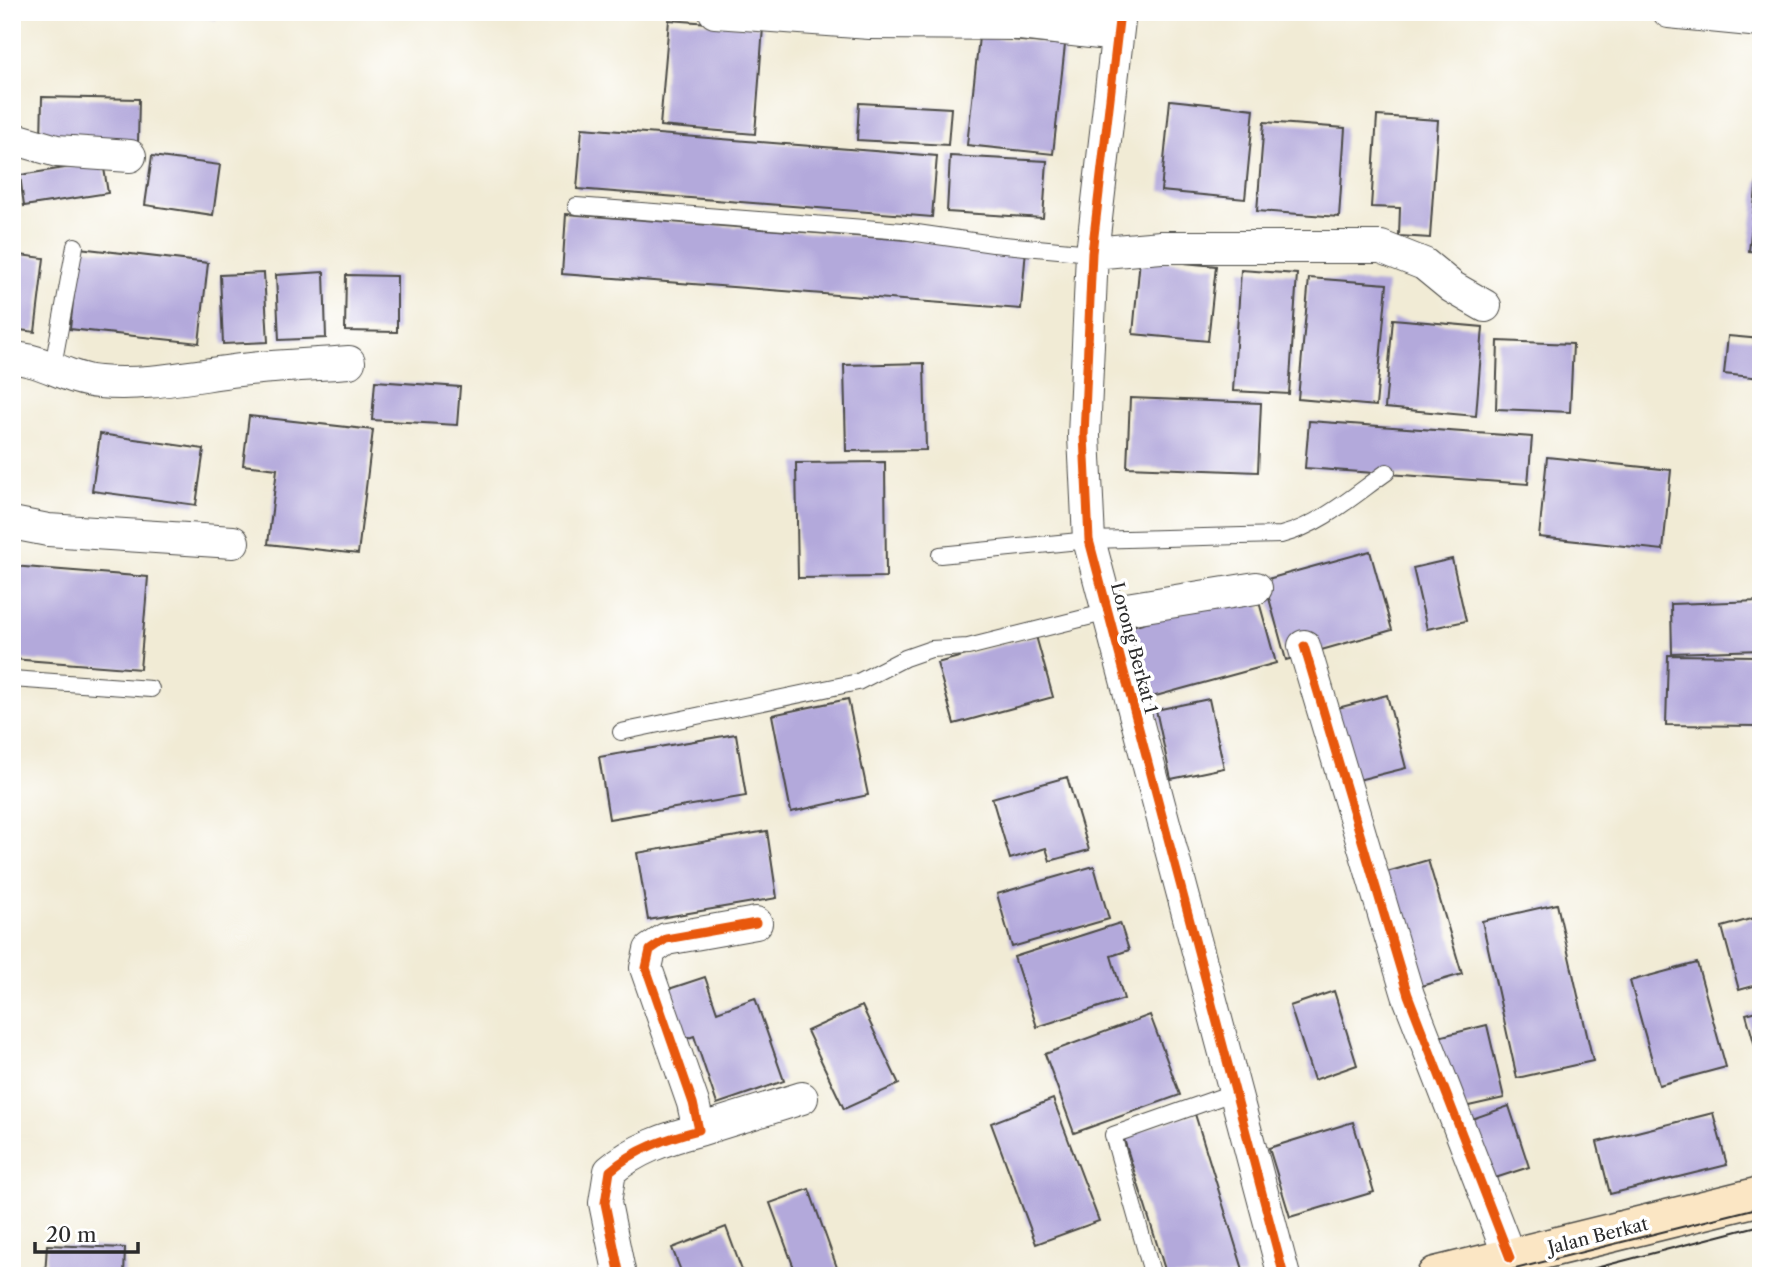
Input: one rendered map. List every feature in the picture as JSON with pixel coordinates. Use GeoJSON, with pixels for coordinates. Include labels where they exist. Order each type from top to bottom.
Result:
{"type":"FeatureCollection","features":[{"type":"Feature","properties":{"kind":"street"},"geometry":{"type":"LineString","coordinates":[[715,12],[870,23],[1118,23]]}},
{"type":"Feature","properties":{"kind":"street"},"geometry":{"type":"LineString","coordinates":[[1669,12],[1761,21]]}},
{"type":"Feature","properties":{"kind":"street","name":"Lorong Berkat 1"},"geometry":{"type":"LineString","coordinates":[[1118,23],[1092,253],[1084,436],[1089,540],[1284,1276]]}},
{"type":"Feature","properties":{"kind":"street"},"geometry":{"type":"LineString","coordinates":[[12,138],[57,151],[130,156]]}},
{"type":"Feature","properties":{"kind":"street"},"geometry":{"type":"LineString","coordinates":[[1092,253],[1161,247],[1381,247],[1424,264],[1452,287],[1485,306]]}},
{"type":"Feature","properties":{"kind":"street"},"geometry":{"type":"LineString","coordinates":[[12,358],[26,358],[53,366],[69,376],[97,382],[154,383],[235,370],[349,362]]}},
{"type":"Feature","properties":{"kind":"street"},"geometry":{"type":"LineString","coordinates":[[12,523],[48,530],[233,542]]}},
{"type":"Feature","properties":{"kind":"street"},"geometry":{"type":"LineString","coordinates":[[1108,612],[1256,589]]}},
{"type":"Feature","properties":{"kind":"street"},"geometry":{"type":"LineString","coordinates":[[1304,646],[1408,995],[1510,1258]]}},
{"type":"Feature","properties":{"kind":"street"},"geometry":{"type":"LineString","coordinates":[[699,1130],[693,1102],[646,968],[650,950],[666,939],[756,923]]}},
{"type":"Feature","properties":{"kind":"street"},"geometry":{"type":"LineString","coordinates":[[620,1276],[605,1203],[610,1171],[625,1158],[664,1140],[802,1098]]}},
{"type":"Feature","properties":{"kind":"street","name":"Jalan Berkat"},"geometry":{"type":"LineString","coordinates":[[1436,1276],[1761,1196]]}},
{"type":"Feature","properties":{"kind":"lane"},"geometry":{"type":"LineString","coordinates":[[576,206],[904,231],[993,244],[1092,253]]}},
{"type":"Feature","properties":{"kind":"lane"},"geometry":{"type":"LineString","coordinates":[[53,366],[75,246]]}},
{"type":"Feature","properties":{"kind":"lane"},"geometry":{"type":"LineString","coordinates":[[940,555],[1089,540],[1281,535],[1300,530],[1315,522],[1387,472]]}},
{"type":"Feature","properties":{"kind":"lane"},"geometry":{"type":"LineString","coordinates":[[621,732],[858,682],[905,658],[931,649],[968,647],[1108,612]]}},
{"type":"Feature","properties":{"kind":"lane"},"geometry":{"type":"LineString","coordinates":[[12,679],[151,688]]}},
{"type":"Feature","properties":{"kind":"lane"},"geometry":{"type":"LineString","coordinates":[[1153,1276],[1113,1135],[1235,1092]]}},
{"type":"Feature","properties":{"kind":"building"},"geometry":{"type":"Polygon","coordinates":[[[179,12],[217,12],[216,20],[179,12]]]}},
{"type":"Feature","properties":{"kind":"building"},"geometry":{"type":"Polygon","coordinates":[[[669,20],[763,27],[755,134],[660,126],[669,20]]]}},
{"type":"Feature","properties":{"kind":"building"},"geometry":{"type":"Polygon","coordinates":[[[979,37],[1065,45],[1053,154],[967,145],[979,37]]]}},
{"type":"Feature","properties":{"kind":"building"},"geometry":{"type":"Polygon","coordinates":[[[42,97],[139,99],[138,143],[41,141],[42,97]]]}},
{"type":"Feature","properties":{"kind":"building"},"geometry":{"type":"Polygon","coordinates":[[[1170,100],[1254,109],[1245,199],[1161,191],[1170,100]]]}},
{"type":"Feature","properties":{"kind":"building"},"geometry":{"type":"Polygon","coordinates":[[[859,103],[951,108],[948,145],[857,140],[859,103]]]}},
{"type":"Feature","properties":{"kind":"building"},"geometry":{"type":"Polygon","coordinates":[[[1377,116],[1438,120],[1430,238],[1399,236],[1400,208],[1371,207],[1377,116]]]}},
{"type":"Feature","properties":{"kind":"building"},"geometry":{"type":"Polygon","coordinates":[[[1264,122],[1345,128],[1339,217],[1257,211],[1264,122]]]}},
{"type":"Feature","properties":{"kind":"building"},"geometry":{"type":"Polygon","coordinates":[[[582,128],[937,156],[932,217],[577,189],[582,128]]]}},
{"type":"Feature","properties":{"kind":"building"},"geometry":{"type":"Polygon","coordinates":[[[152,156],[220,165],[213,215],[145,205],[152,156]]]}},
{"type":"Feature","properties":{"kind":"building"},"geometry":{"type":"Polygon","coordinates":[[[950,156],[1047,161],[1043,218],[947,212],[950,156]]]}},
{"type":"Feature","properties":{"kind":"building"},"geometry":{"type":"Polygon","coordinates":[[[103,162],[108,193],[24,206],[20,175],[103,162]]]}},
{"type":"Feature","properties":{"kind":"building"},"geometry":{"type":"Polygon","coordinates":[[[1757,180],[1761,180],[1761,252],[1749,251],[1757,180]]]}},
{"type":"Feature","properties":{"kind":"building"},"geometry":{"type":"Polygon","coordinates":[[[566,214],[1026,249],[1021,309],[562,274],[566,214]]]}},
{"type":"Feature","properties":{"kind":"building"},"geometry":{"type":"Polygon","coordinates":[[[79,248],[208,263],[199,343],[70,329],[79,248]]]}},
{"type":"Feature","properties":{"kind":"building"},"geometry":{"type":"Polygon","coordinates":[[[12,254],[44,258],[35,332],[12,329],[12,254]]]}},
{"type":"Feature","properties":{"kind":"building"},"geometry":{"type":"Polygon","coordinates":[[[1140,259],[1216,266],[1208,341],[1133,334],[1140,259]]]}},
{"type":"Feature","properties":{"kind":"building"},"geometry":{"type":"Polygon","coordinates":[[[1241,270],[1297,274],[1289,394],[1233,391],[1241,270]]]}},
{"type":"Feature","properties":{"kind":"building"},"geometry":{"type":"Polygon","coordinates":[[[324,272],[326,338],[279,340],[276,275],[324,272]]]}},
{"type":"Feature","properties":{"kind":"building"},"geometry":{"type":"Polygon","coordinates":[[[264,273],[268,342],[223,344],[220,275],[264,273]]]}},
{"type":"Feature","properties":{"kind":"building"},"geometry":{"type":"Polygon","coordinates":[[[346,275],[397,276],[397,332],[345,331],[346,275]]]}},
{"type":"Feature","properties":{"kind":"building"},"geometry":{"type":"Polygon","coordinates":[[[1309,278],[1387,284],[1376,406],[1298,399],[1309,278]]]}},
{"type":"Feature","properties":{"kind":"building"},"geometry":{"type":"Polygon","coordinates":[[[1393,319],[1483,327],[1476,416],[1385,408],[1393,319]]]}},
{"type":"Feature","properties":{"kind":"building"},"geometry":{"type":"Polygon","coordinates":[[[1728,336],[1761,339],[1761,378],[1724,374],[1728,336]]]}},
{"type":"Feature","properties":{"kind":"building"},"geometry":{"type":"Polygon","coordinates":[[[1498,341],[1573,344],[1570,412],[1496,409],[1498,341]]]}},
{"type":"Feature","properties":{"kind":"building"},"geometry":{"type":"Polygon","coordinates":[[[924,363],[926,450],[846,451],[844,365],[924,363]]]}},
{"type":"Feature","properties":{"kind":"building"},"geometry":{"type":"Polygon","coordinates":[[[375,381],[460,387],[457,425],[372,420],[375,381]]]}},
{"type":"Feature","properties":{"kind":"building"},"geometry":{"type":"Polygon","coordinates":[[[1130,398],[1261,403],[1258,472],[1127,467],[1130,398]]]}},
{"type":"Feature","properties":{"kind":"building"},"geometry":{"type":"Polygon","coordinates":[[[249,416],[373,430],[358,554],[268,544],[277,469],[243,465],[249,416]]]}},
{"type":"Feature","properties":{"kind":"building"},"geometry":{"type":"Polygon","coordinates":[[[1309,421],[1532,437],[1528,484],[1305,468],[1309,421]]]}},
{"type":"Feature","properties":{"kind":"building"},"geometry":{"type":"Polygon","coordinates":[[[100,434],[204,449],[196,505],[92,491],[100,434]]]}},
{"type":"Feature","properties":{"kind":"building"},"geometry":{"type":"Polygon","coordinates":[[[1547,457],[1671,470],[1663,550],[1539,537],[1547,457]]]}},
{"type":"Feature","properties":{"kind":"building"},"geometry":{"type":"Polygon","coordinates":[[[885,462],[886,577],[798,578],[796,463],[885,462]]]}},
{"type":"Feature","properties":{"kind":"building"},"geometry":{"type":"Polygon","coordinates":[[[1370,551],[1392,630],[1286,660],[1264,580],[1370,551]]]}},
{"type":"Feature","properties":{"kind":"building"},"geometry":{"type":"Polygon","coordinates":[[[1452,559],[1466,621],[1427,629],[1413,568],[1452,559]]]}},
{"type":"Feature","properties":{"kind":"building"},"geometry":{"type":"Polygon","coordinates":[[[12,566],[148,577],[140,669],[12,659],[12,566]]]}},
{"type":"Feature","properties":{"kind":"building"},"geometry":{"type":"Polygon","coordinates":[[[1256,591],[1276,663],[1152,697],[1132,626],[1256,591]]]}},
{"type":"Feature","properties":{"kind":"building"},"geometry":{"type":"Polygon","coordinates":[[[1761,601],[1761,650],[1672,653],[1671,604],[1761,601]]]}},
{"type":"Feature","properties":{"kind":"building"},"geometry":{"type":"Polygon","coordinates":[[[1036,636],[1053,697],[954,724],[937,663],[1036,636]]]}},
{"type":"Feature","properties":{"kind":"building"},"geometry":{"type":"Polygon","coordinates":[[[1668,655],[1758,656],[1758,726],[1666,725],[1668,655]]]}},
{"type":"Feature","properties":{"kind":"building"},"geometry":{"type":"Polygon","coordinates":[[[1387,695],[1406,768],[1334,786],[1315,714],[1387,695]]]}},
{"type":"Feature","properties":{"kind":"building"},"geometry":{"type":"Polygon","coordinates":[[[848,699],[868,795],[791,812],[772,715],[848,699]]]}},
{"type":"Feature","properties":{"kind":"building"},"geometry":{"type":"Polygon","coordinates":[[[1209,699],[1224,768],[1171,779],[1156,710],[1209,699]]]}},
{"type":"Feature","properties":{"kind":"building"},"geometry":{"type":"Polygon","coordinates":[[[736,734],[746,796],[609,819],[599,757],[736,734]]]}},
{"type":"Feature","properties":{"kind":"building"},"geometry":{"type":"Polygon","coordinates":[[[1067,777],[1089,850],[1050,861],[1046,848],[1010,859],[992,798],[1067,777]]]}},
{"type":"Feature","properties":{"kind":"building"},"geometry":{"type":"Polygon","coordinates":[[[767,831],[777,898],[648,920],[637,853],[767,831]]]}},
{"type":"Feature","properties":{"kind":"building"},"geometry":{"type":"Polygon","coordinates":[[[1428,860],[1462,974],[1397,993],[1363,879],[1428,860]]]}},
{"type":"Feature","properties":{"kind":"building"},"geometry":{"type":"Polygon","coordinates":[[[1094,866],[1109,919],[1012,947],[997,894],[1094,866]]]}},
{"type":"Feature","properties":{"kind":"building"},"geometry":{"type":"Polygon","coordinates":[[[1557,904],[1593,1061],[1517,1078],[1482,921],[1557,904]]]}},
{"type":"Feature","properties":{"kind":"building"},"geometry":{"type":"Polygon","coordinates":[[[1761,916],[1761,984],[1739,990],[1722,927],[1761,916]]]}},
{"type":"Feature","properties":{"kind":"building"},"geometry":{"type":"Polygon","coordinates":[[[1120,923],[1129,950],[1111,956],[1124,999],[1037,1027],[1014,957],[1120,923]]]}},
{"type":"Feature","properties":{"kind":"building"},"geometry":{"type":"Polygon","coordinates":[[[1697,963],[1726,1067],[1659,1085],[1630,981],[1697,963]]]}},
{"type":"Feature","properties":{"kind":"building"},"geometry":{"type":"Polygon","coordinates":[[[705,977],[717,1012],[755,998],[784,1081],[717,1104],[694,1036],[680,1041],[663,991],[705,977]]]}},
{"type":"Feature","properties":{"kind":"building"},"geometry":{"type":"Polygon","coordinates":[[[1334,991],[1357,1065],[1314,1080],[1290,1006],[1334,991]]]}},
{"type":"Feature","properties":{"kind":"building"},"geometry":{"type":"Polygon","coordinates":[[[862,1006],[899,1084],[844,1109],[807,1031],[862,1006]]]}},
{"type":"Feature","properties":{"kind":"building"},"geometry":{"type":"Polygon","coordinates":[[[1761,1010],[1761,1064],[1760,1064],[1746,1014],[1761,1010]]]}},
{"type":"Feature","properties":{"kind":"building"},"geometry":{"type":"Polygon","coordinates":[[[1150,1015],[1180,1095],[1074,1133],[1045,1054],[1150,1015]]]}},
{"type":"Feature","properties":{"kind":"building"},"geometry":{"type":"Polygon","coordinates":[[[1487,1025],[1504,1098],[1451,1110],[1434,1038],[1487,1025]]]}},
{"type":"Feature","properties":{"kind":"building"},"geometry":{"type":"Polygon","coordinates":[[[1053,1099],[1099,1221],[1036,1244],[991,1123],[1053,1099]]]}},
{"type":"Feature","properties":{"kind":"building"},"geometry":{"type":"Polygon","coordinates":[[[1509,1106],[1529,1167],[1486,1181],[1466,1121],[1509,1106]]]}},
{"type":"Feature","properties":{"kind":"building"},"geometry":{"type":"Polygon","coordinates":[[[1713,1113],[1727,1165],[1610,1194],[1597,1142],[1713,1113]]]}},
{"type":"Feature","properties":{"kind":"building"},"geometry":{"type":"Polygon","coordinates":[[[1195,1114],[1245,1276],[1167,1276],[1123,1136],[1195,1114]]]}},
{"type":"Feature","properties":{"kind":"building"},"geometry":{"type":"Polygon","coordinates":[[[1353,1122],[1374,1192],[1290,1217],[1269,1148],[1353,1122]]]}},
{"type":"Feature","properties":{"kind":"building"},"geometry":{"type":"Polygon","coordinates":[[[809,1189],[840,1276],[797,1276],[770,1203],[809,1189]]]}},
{"type":"Feature","properties":{"kind":"building"},"geometry":{"type":"Polygon","coordinates":[[[726,1227],[744,1276],[683,1276],[672,1248],[726,1227]]]}},
{"type":"Feature","properties":{"kind":"building"},"geometry":{"type":"Polygon","coordinates":[[[47,1245],[125,1248],[124,1276],[45,1276],[47,1245]]]}},
{"type":"Feature","properties":{"kind":"tram line"},"geometry":{"type":"LineString","coordinates":[[1487,1276],[1761,1207]]}},
{"type":"Feature","properties":{"kind":"tram line"},"geometry":{"type":"LineString","coordinates":[[1565,1276],[1761,1225]]}},
{"type":"Feature","properties":{"kind":"cycle path"},"geometry":{"type":"LineString","coordinates":[[1120,12],[1092,253],[1084,436],[1089,540],[1284,1276]]}},
{"type":"Feature","properties":{"kind":"cycle path"},"geometry":{"type":"LineString","coordinates":[[1304,646],[1408,995],[1510,1258]]}},
{"type":"Feature","properties":{"kind":"cycle path"},"geometry":{"type":"LineString","coordinates":[[620,1276],[605,1203],[610,1171],[630,1156],[652,1145],[699,1130],[693,1103],[646,968],[650,950],[666,939],[756,923]]}}]}
